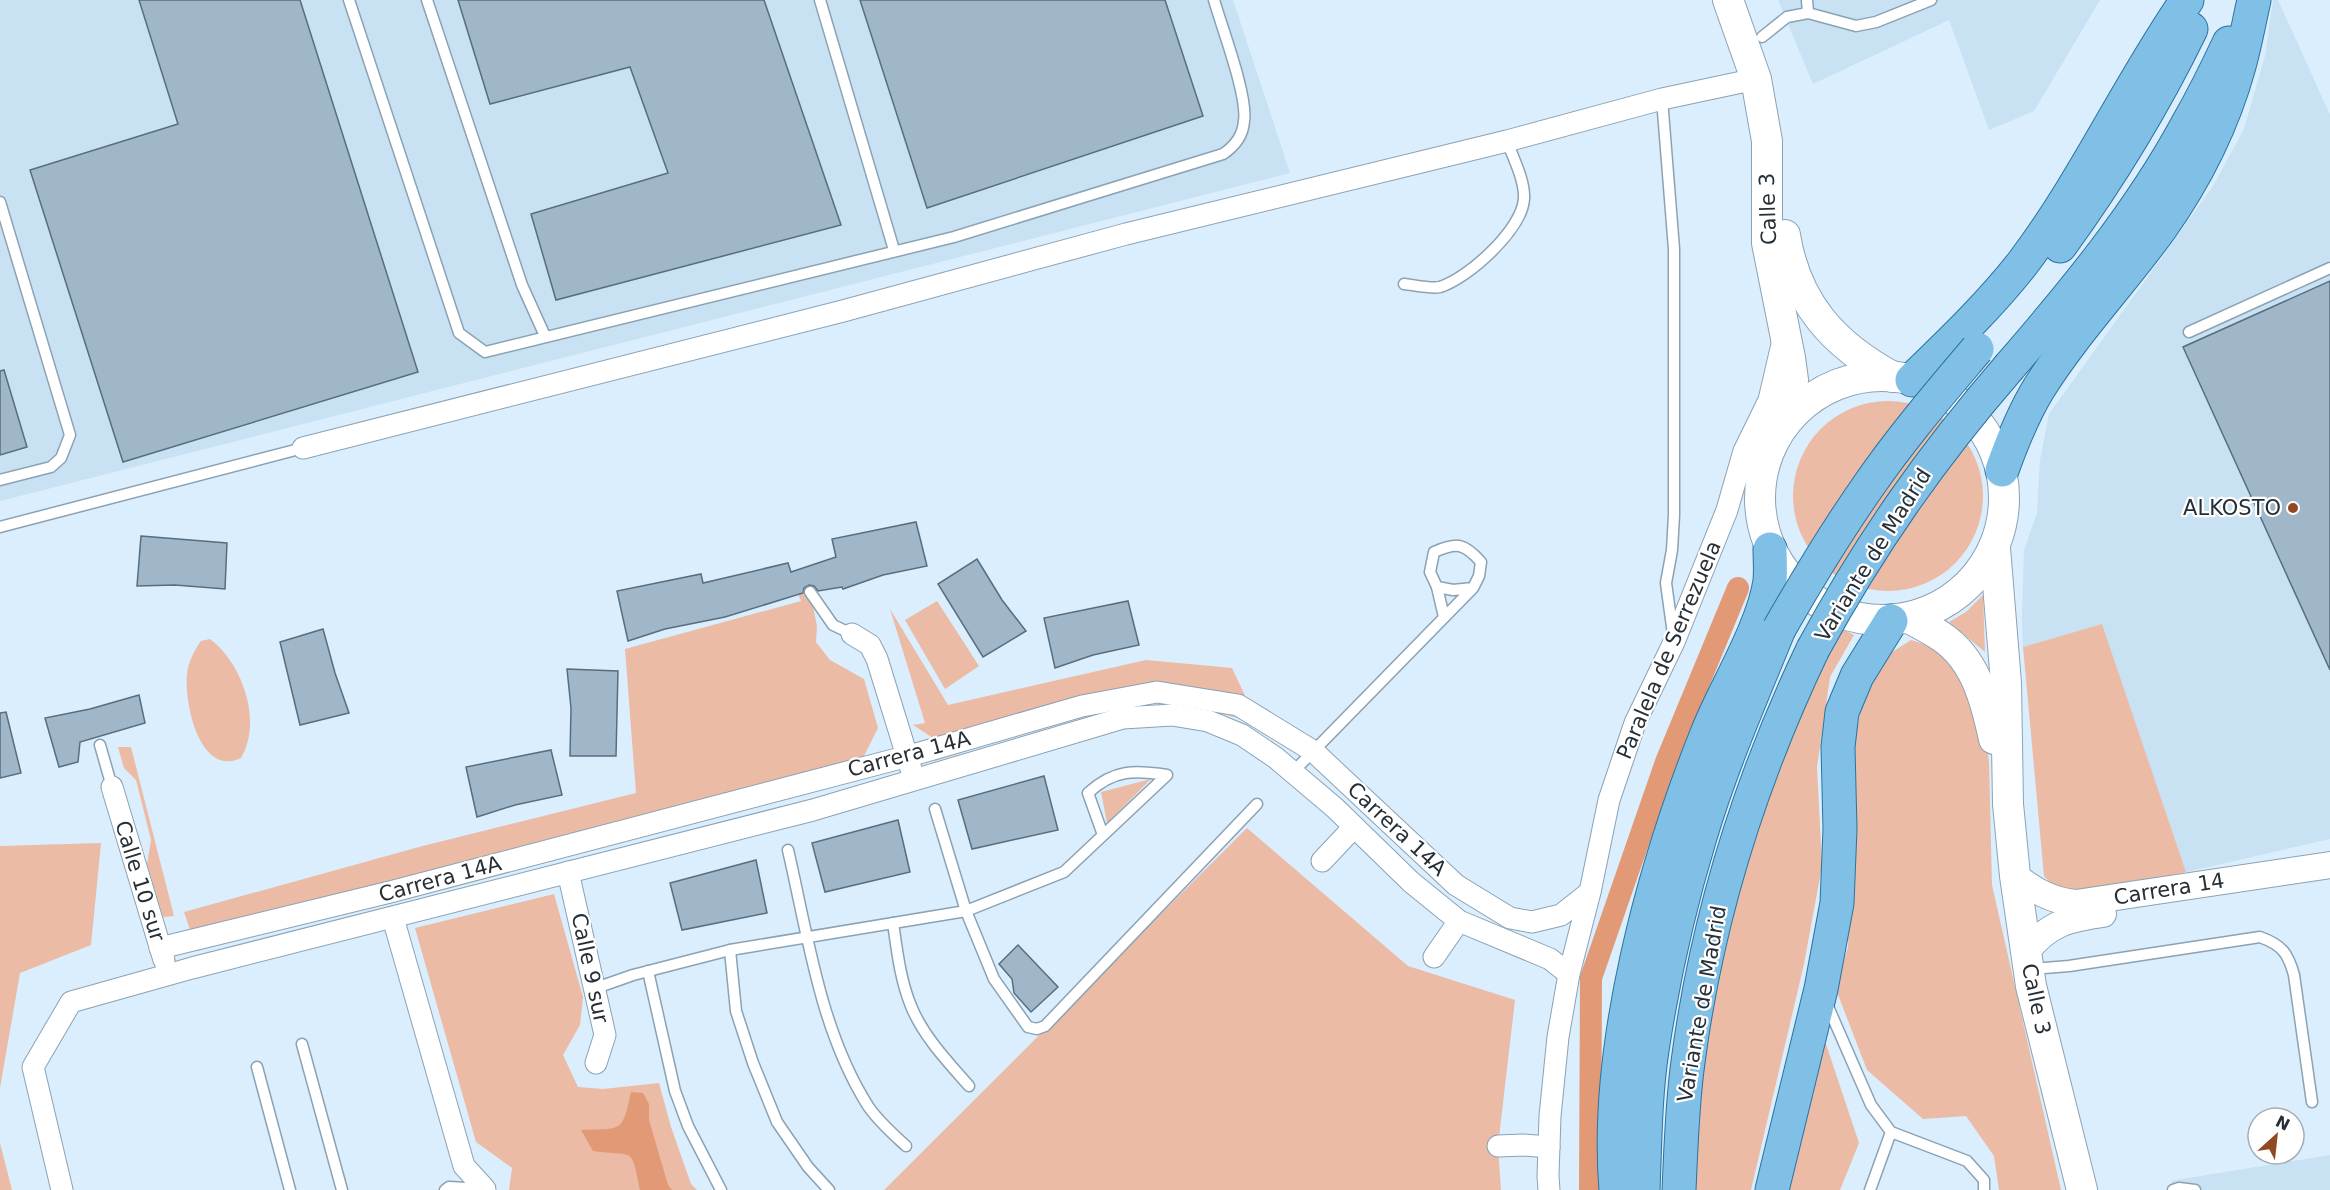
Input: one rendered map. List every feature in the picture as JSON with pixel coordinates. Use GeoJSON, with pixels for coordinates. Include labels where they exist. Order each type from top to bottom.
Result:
{"type":"FeatureCollection","features":[{"type":"Feature","properties":{"kind":"main road","name":"Calle 3"},"geometry":{"type":"LineString","coordinates":[[1728,0],[1756,79],[1767,141],[1767,243],[1793,380],[1787,420]]}},
{"type":"Feature","properties":{"kind":"main road","name":"Calle 3"},"geometry":{"type":"LineString","coordinates":[[1749,0],[1780,99],[1784,152],[1784,226],[1788,255],[1797,284],[1826,325],[1843,344],[1864,361],[1946,394],[1974,418],[1995,449],[2002,470],[2005,496],[2003,523],[1995,548],[2006,683],[2008,804],[2015,876],[2027,960],[2082,1190]]}},
{"type":"Feature","properties":{"kind":"main road"},"geometry":{"type":"LineString","coordinates":[[1995,548],[1980,573],[1961,593],[1936,609],[1900,619],[1854,618],[1820,604],[1791,580],[1770,549],[1763,529],[1760,508],[1763,466],[1773,442],[1787,420],[1809,400],[1835,385],[1864,377],[1903,378],[1966,328],[2022,263],[2066,199],[2187,0]]}},
{"type":"Feature","properties":{"kind":"main road","name":"Variante de Madrid"},"geometry":{"type":"LineString","coordinates":[[1644,1190],[1645,1136],[1652,1051],[1680,907],[1700,836],[1725,761],[1779,629],[1822,555],[1870,483],[1922,414],[2050,258],[2095,198],[2167,79],[2205,0]]}},
{"type":"Feature","properties":{"kind":"main road"},"geometry":{"type":"LineString","coordinates":[[2002,470],[2019,425],[2038,390],[2062,354],[2160,228],[2202,160],[2224,112],[2239,67],[2252,0]]}},
{"type":"Feature","properties":{"kind":"main road","name":"Variante de Madrid"},"geometry":{"type":"LineString","coordinates":[[1679,1190],[1688,1063],[1717,910],[1758,776],[1786,705],[1846,588],[1916,482],[1965,418],[2061,307],[2148,189],[2187,126],[2252,0]]}},
{"type":"Feature","properties":{"kind":"main road"},"geometry":{"type":"LineString","coordinates":[[1616,1190],[1614,1165],[1617,1090],[1623,1036],[1637,961],[1654,890],[1708,731],[1759,617],[1770,581],[1770,549]]}},
{"type":"Feature","properties":{"kind":"main road","name":"Calle 3"},"geometry":{"type":"LineString","coordinates":[[1900,619],[1943,637],[1962,654],[1976,678],[1987,707],[2008,804]]}},
{"type":"Feature","properties":{"kind":"main road"},"geometry":{"type":"LineString","coordinates":[[1772,1190],[1821,989],[1837,903],[1840,829],[1838,747],[1842,712],[1857,676],[1900,619]]}},
{"type":"Feature","properties":{"kind":"street"},"geometry":{"type":"LineString","coordinates":[[303,448],[843,311],[1126,234],[1507,141],[1662,99],[1756,79]]}},
{"type":"Feature","properties":{"kind":"street","name":"Paralela de Serrezuela"},"geometry":{"type":"LineString","coordinates":[[1549,1190],[1549,1147],[1558,1037],[1569,974],[1590,892],[1609,800],[1635,723],[1674,642],[1727,510],[1744,451],[1769,400],[1785,330]]}},
{"type":"Feature","properties":{"kind":"street"},"geometry":{"type":"LineString","coordinates":[[852,634],[870,645],[877,659],[914,779]]}},
{"type":"Feature","properties":{"kind":"street","name":"Carrera 14A"},"geometry":{"type":"LineString","coordinates":[[160,948],[390,892],[907,756],[1082,706],[1157,692],[1238,705],[1313,751],[1456,885],[1510,918],[1532,922],[1561,915],[1590,892]]}},
{"type":"Feature","properties":{"kind":"street","name":"Carrera 14A"},"geometry":{"type":"LineString","coordinates":[[62,1190],[33,1067],[71,1002],[168,975],[813,810],[1124,718],[1172,715],[1208,721],[1242,735],[1293,772],[1411,882],[1459,921],[1550,959],[1569,974]]}},
{"type":"Feature","properties":{"kind":"street","name":"Calle 10 sur"},"geometry":{"type":"LineString","coordinates":[[112,787],[168,975]]}},
{"type":"Feature","properties":{"kind":"street"},"geometry":{"type":"LineString","coordinates":[[1323,861],[1354,827]]}},
{"type":"Feature","properties":{"kind":"street","name":"Carrera 14"},"geometry":{"type":"LineString","coordinates":[[2015,876],[2045,896],[2076,903],[2330,865]]}},
{"type":"Feature","properties":{"kind":"street","name":"Calle 9 sur"},"geometry":{"type":"LineString","coordinates":[[568,872],[596,988],[604,1035],[597,1063]]}},
{"type":"Feature","properties":{"kind":"street","name":"Carrera 14"},"geometry":{"type":"LineString","coordinates":[[2027,960],[2048,929],[2070,920],[2330,881]]}},
{"type":"Feature","properties":{"kind":"street"},"geometry":{"type":"LineString","coordinates":[[393,918],[464,1166],[485,1189]]}},
{"type":"Feature","properties":{"kind":"street"},"geometry":{"type":"LineString","coordinates":[[1434,957],[1459,921]]}},
{"type":"Feature","properties":{"kind":"street"},"geometry":{"type":"LineString","coordinates":[[1498,1146],[1549,1147]]}},
{"type":"Feature","properties":{"kind":"lane"},"geometry":{"type":"LineString","coordinates":[[349,0],[459,333],[485,352],[954,237],[1223,154],[1234,147],[1241,134],[1245,105],[1214,0]]}},
{"type":"Feature","properties":{"kind":"lane"},"geometry":{"type":"LineString","coordinates":[[427,0],[522,285],[545,336]]}},
{"type":"Feature","properties":{"kind":"lane"},"geometry":{"type":"LineString","coordinates":[[820,0],[894,250]]}},
{"type":"Feature","properties":{"kind":"lane"},"geometry":{"type":"LineString","coordinates":[[1807,0],[1808,13]]}},
{"type":"Feature","properties":{"kind":"lane"},"geometry":{"type":"LineString","coordinates":[[1762,37],[1787,17],[1808,13],[1856,26],[1876,22],[1931,0]]}},
{"type":"Feature","properties":{"kind":"lane"},"geometry":{"type":"LineString","coordinates":[[1662,99],[1674,249],[1674,515],[1672,550],[1666,583],[1674,642]]}},
{"type":"Feature","properties":{"kind":"lane"},"geometry":{"type":"LineString","coordinates":[[1404,284],[1439,287],[1465,273],[1492,252],[1519,220],[1524,198],[1522,183],[1507,141]]}},
{"type":"Feature","properties":{"kind":"lane"},"geometry":{"type":"LineString","coordinates":[[0,202],[70,435],[61,458],[51,467],[0,480]]}},
{"type":"Feature","properties":{"kind":"lane"},"geometry":{"type":"LineString","coordinates":[[2189,332],[2330,268]]}},
{"type":"Feature","properties":{"kind":"lane"},"geometry":{"type":"LineString","coordinates":[[0,527],[303,448]]}},
{"type":"Feature","properties":{"kind":"lane"},"geometry":{"type":"LineString","coordinates":[[1293,772],[1473,588],[1479,576],[1481,562],[1468,548],[1451,545],[1434,552],[1430,572],[1437,587],[1444,617]]}},
{"type":"Feature","properties":{"kind":"lane"},"geometry":{"type":"LineString","coordinates":[[1437,587],[1453,590],[1473,588]]}},
{"type":"Feature","properties":{"kind":"lane"},"geometry":{"type":"LineString","coordinates":[[810,592],[833,625],[852,634]]}},
{"type":"Feature","properties":{"kind":"lane"},"geometry":{"type":"LineString","coordinates":[[100,745],[112,787]]}},
{"type":"Feature","properties":{"kind":"lane"},"geometry":{"type":"LineString","coordinates":[[596,988],[648,971],[730,950],[966,910],[1064,872],[1104,835],[1167,775],[1137,770],[1101,781],[1088,793],[1104,835]]}},
{"type":"Feature","properties":{"kind":"lane"},"geometry":{"type":"LineString","coordinates":[[935,809],[966,910],[994,978],[1028,1027],[1041,1028],[1257,804]]}},
{"type":"Feature","properties":{"kind":"lane"},"geometry":{"type":"LineString","coordinates":[[788,850],[830,1024],[847,1068],[870,1108],[906,1146]]}},
{"type":"Feature","properties":{"kind":"lane"},"geometry":{"type":"LineString","coordinates":[[893,923],[900,970],[911,1007],[927,1034],[969,1086]]}},
{"type":"Feature","properties":{"kind":"lane"},"geometry":{"type":"LineString","coordinates":[[2027,960],[2069,966],[2260,937],[2276,943],[2289,957],[2294,975],[2312,1102]]}},
{"type":"Feature","properties":{"kind":"lane"},"geometry":{"type":"LineString","coordinates":[[730,950],[736,1011],[753,1063],[777,1122],[808,1167],[828,1190]]}},
{"type":"Feature","properties":{"kind":"lane"},"geometry":{"type":"LineString","coordinates":[[648,971],[675,1091],[688,1126],[721,1190]]}},
{"type":"Feature","properties":{"kind":"lane"},"geometry":{"type":"LineString","coordinates":[[1821,989],[1871,1105],[1891,1132],[1967,1161],[1983,1180],[1984,1190]]}},
{"type":"Feature","properties":{"kind":"lane"},"geometry":{"type":"LineString","coordinates":[[302,1044],[342,1190]]}},
{"type":"Feature","properties":{"kind":"lane"},"geometry":{"type":"LineString","coordinates":[[257,1067],[290,1190]]}},
{"type":"Feature","properties":{"kind":"lane"},"geometry":{"type":"LineString","coordinates":[[1870,1190],[1891,1132]]}},
{"type":"Feature","properties":{"kind":"lane"},"geometry":{"type":"LineString","coordinates":[[445,1190],[449,1187],[485,1189]]}},
{"type":"Feature","properties":{"kind":"lane"},"geometry":{"type":"LineString","coordinates":[[2173,1190],[2179,1188],[2195,1190]]}},
{"type":"Feature","properties":{"kind":"shaded area"},"geometry":{"type":"Polygon","coordinates":[[[0,0],[1233,0],[1290,173],[0,501],[0,0]]]}},
{"type":"Feature","properties":{"kind":"shaded area"},"geometry":{"type":"Polygon","coordinates":[[[1778,0],[2100,0],[2034,111],[1989,130],[1949,20],[1813,84],[1778,0]]]}},
{"type":"Feature","properties":{"kind":"shaded area","name":"ALKOSTO"},"geometry":{"type":"Polygon","coordinates":[[[2273,0],[2278,0],[2330,115],[2330,839],[2186,872],[2102,625],[2023,647],[2024,550],[2037,513],[2040,460],[2049,414],[2213,186],[2244,129],[2265,56],[2273,0]]]}},
{"type":"Feature","properties":{"kind":"shaded area"},"geometry":{"type":"Polygon","coordinates":[[[1888,401],[1924,408],[1941,417],[1955,429],[1967,443],[1976,460],[1983,496],[1976,532],[1967,549],[1955,563],[1941,575],[1924,584],[1888,591],[1852,584],[1835,575],[1821,563],[1809,549],[1800,532],[1793,496],[1800,460],[1809,443],[1821,429],[1835,417],[1852,408],[1888,401]]]}},
{"type":"Feature","properties":{"kind":"shaded area"},"geometry":{"type":"Polygon","coordinates":[[[810,592],[817,626],[816,642],[830,660],[864,679],[878,728],[863,758],[869,775],[197,951],[184,912],[419,847],[636,793],[625,649],[801,601],[798,594],[810,592]]]}},
{"type":"Feature","properties":{"kind":"shaded area"},"geometry":{"type":"Polygon","coordinates":[[[1983,595],[1985,652],[1949,622],[1966,612],[1983,595]]]}},
{"type":"Feature","properties":{"kind":"shaded area"},"geometry":{"type":"Polygon","coordinates":[[[937,601],[979,666],[945,689],[905,620],[937,601]]]}},
{"type":"Feature","properties":{"kind":"shaded area"},"geometry":{"type":"Polygon","coordinates":[[[890,609],[948,705],[1146,660],[1232,668],[1258,723],[1171,701],[1111,706],[935,761],[933,738],[913,725],[925,723],[890,609]]]}},
{"type":"Feature","properties":{"kind":"shaded area"},"geometry":{"type":"Polygon","coordinates":[[[2102,624],[2186,872],[2077,895],[2057,890],[2044,876],[2023,647],[2102,624]]]}},
{"type":"Feature","properties":{"kind":"shaded area"},"geometry":{"type":"Polygon","coordinates":[[[1839,627],[1854,635],[1830,677],[1817,767],[1822,866],[1804,964],[1751,1190],[1696,1190],[1698,1087],[1717,962],[1768,780],[1839,627]]]}},
{"type":"Feature","properties":{"kind":"shaded area"},"geometry":{"type":"Polygon","coordinates":[[[210,639],[221,649],[240,677],[249,710],[250,727],[241,758],[227,761],[215,757],[205,748],[192,719],[188,703],[187,675],[190,661],[201,641],[210,639]]]}},
{"type":"Feature","properties":{"kind":"shaded area"},"geometry":{"type":"Polygon","coordinates":[[[1911,640],[1937,648],[1959,665],[1983,710],[1989,763],[1992,885],[2061,1190],[1999,1190],[1994,1156],[1966,1116],[1923,1119],[1867,1070],[1835,987],[1848,947],[1852,751],[1863,700],[1874,674],[1889,654],[1911,640]]]}},
{"type":"Feature","properties":{"kind":"shaded area"},"geometry":{"type":"Polygon","coordinates":[[[118,747],[131,747],[174,916],[163,917],[147,864],[151,840],[136,780],[124,768],[118,747]]]}},
{"type":"Feature","properties":{"kind":"shaded area"},"geometry":{"type":"Polygon","coordinates":[[[1151,779],[1107,823],[1101,792],[1151,779]]]}},
{"type":"Feature","properties":{"kind":"shaded area"},"geometry":{"type":"Polygon","coordinates":[[[1247,828],[1408,966],[1515,1000],[1498,1146],[1501,1190],[884,1190],[1247,828]]]}},
{"type":"Feature","properties":{"kind":"shaded area"},"geometry":{"type":"Polygon","coordinates":[[[101,843],[91,945],[20,973],[0,1088],[0,846],[101,843]]]}},
{"type":"Feature","properties":{"kind":"shaded area"},"geometry":{"type":"Polygon","coordinates":[[[554,894],[583,997],[580,1025],[563,1055],[578,1087],[603,1089],[659,1083],[671,1127],[691,1184],[697,1190],[509,1190],[512,1168],[476,1142],[415,928],[554,894]]]}},
{"type":"Feature","properties":{"kind":"shaded area"},"geometry":{"type":"Polygon","coordinates":[[[1825,1041],[1859,1143],[1840,1190],[1786,1190],[1825,1041]]]}},
{"type":"Feature","properties":{"kind":"shaded area"},"geometry":{"type":"Polygon","coordinates":[[[631,1092],[643,1093],[649,1104],[649,1120],[668,1185],[672,1190],[640,1190],[632,1159],[624,1154],[593,1151],[581,1130],[618,1126],[625,1115],[631,1092]]]}},
{"type":"Feature","properties":{"kind":"shaded area"},"geometry":{"type":"Polygon","coordinates":[[[0,1143],[12,1190],[0,1190],[0,1143]]]}},
{"type":"Feature","properties":{"kind":"shaded area"},"geometry":{"type":"Polygon","coordinates":[[[2330,1155],[2330,1190],[2174,1190],[2171,1181],[2263,1166],[2306,1166],[2306,1159],[2330,1155]]]}},
{"type":"Feature","properties":{"kind":"building"},"geometry":{"type":"Polygon","coordinates":[[[139,0],[300,0],[418,372],[123,462],[30,170],[178,124],[139,0]]]}},
{"type":"Feature","properties":{"kind":"building"},"geometry":{"type":"Polygon","coordinates":[[[458,0],[764,0],[841,225],[556,300],[531,214],[668,173],[630,67],[490,104],[458,0]]]}},
{"type":"Feature","properties":{"kind":"building"},"geometry":{"type":"Polygon","coordinates":[[[860,0],[1165,0],[1203,116],[927,208],[860,0]]]}},
{"type":"Feature","properties":{"kind":"building","name":"ALKOSTO"},"geometry":{"type":"Polygon","coordinates":[[[2330,281],[2330,670],[2183,347],[2330,281]]]}},
{"type":"Feature","properties":{"kind":"building"},"geometry":{"type":"Polygon","coordinates":[[[4,370],[27,447],[0,455],[0,371],[4,370]]]}},
{"type":"Feature","properties":{"kind":"building"},"geometry":{"type":"Polygon","coordinates":[[[916,522],[927,566],[883,575],[843,589],[842,587],[818,591],[814,586],[809,585],[804,588],[803,593],[725,617],[665,629],[628,641],[617,591],[701,574],[703,583],[788,563],[791,572],[836,557],[832,539],[916,522]]]}},
{"type":"Feature","properties":{"kind":"building"},"geometry":{"type":"Polygon","coordinates":[[[141,536],[227,543],[225,589],[175,585],[137,586],[141,536]]]}},
{"type":"Feature","properties":{"kind":"building"},"geometry":{"type":"Polygon","coordinates":[[[977,559],[1002,600],[1026,631],[983,657],[938,584],[977,559]]]}},
{"type":"Feature","properties":{"kind":"building"},"geometry":{"type":"Polygon","coordinates":[[[1128,601],[1139,645],[1093,655],[1055,668],[1044,618],[1128,601]]]}},
{"type":"Feature","properties":{"kind":"building"},"geometry":{"type":"Polygon","coordinates":[[[323,629],[349,713],[300,725],[280,642],[323,629]]]}},
{"type":"Feature","properties":{"kind":"building"},"geometry":{"type":"Polygon","coordinates":[[[567,669],[618,671],[616,756],[570,756],[571,708],[567,669]]]}},
{"type":"Feature","properties":{"kind":"building"},"geometry":{"type":"Polygon","coordinates":[[[139,695],[145,723],[80,742],[78,762],[59,767],[45,718],[90,709],[139,695]]]}},
{"type":"Feature","properties":{"kind":"building"},"geometry":{"type":"Polygon","coordinates":[[[6,712],[21,773],[0,778],[0,713],[6,712]]]}},
{"type":"Feature","properties":{"kind":"building"},"geometry":{"type":"Polygon","coordinates":[[[551,750],[562,795],[515,805],[477,817],[466,767],[551,750]]]}},
{"type":"Feature","properties":{"kind":"building"},"geometry":{"type":"Polygon","coordinates":[[[1044,776],[1058,830],[972,849],[958,800],[1044,776]]]}},
{"type":"Feature","properties":{"kind":"building"},"geometry":{"type":"Polygon","coordinates":[[[898,820],[910,872],[825,892],[812,843],[898,820]]]}},
{"type":"Feature","properties":{"kind":"building"},"geometry":{"type":"Polygon","coordinates":[[[756,860],[767,913],[682,930],[670,883],[756,860]]]}},
{"type":"Feature","properties":{"kind":"building"},"geometry":{"type":"Polygon","coordinates":[[[1018,945],[1058,987],[1031,1012],[1014,993],[1012,979],[999,964],[1018,945]]]}},
{"type":"Feature","properties":{"kind":"waterway"},"geometry":{"type":"LineString","coordinates":[[1590,1190],[1591,978],[1666,762],[1738,588]]}},
{"type":"Feature","properties":{"kind":"place","name":"ALKOSTO"},"geometry":{"type":"Point","coordinates":[2293,508]}}]}
